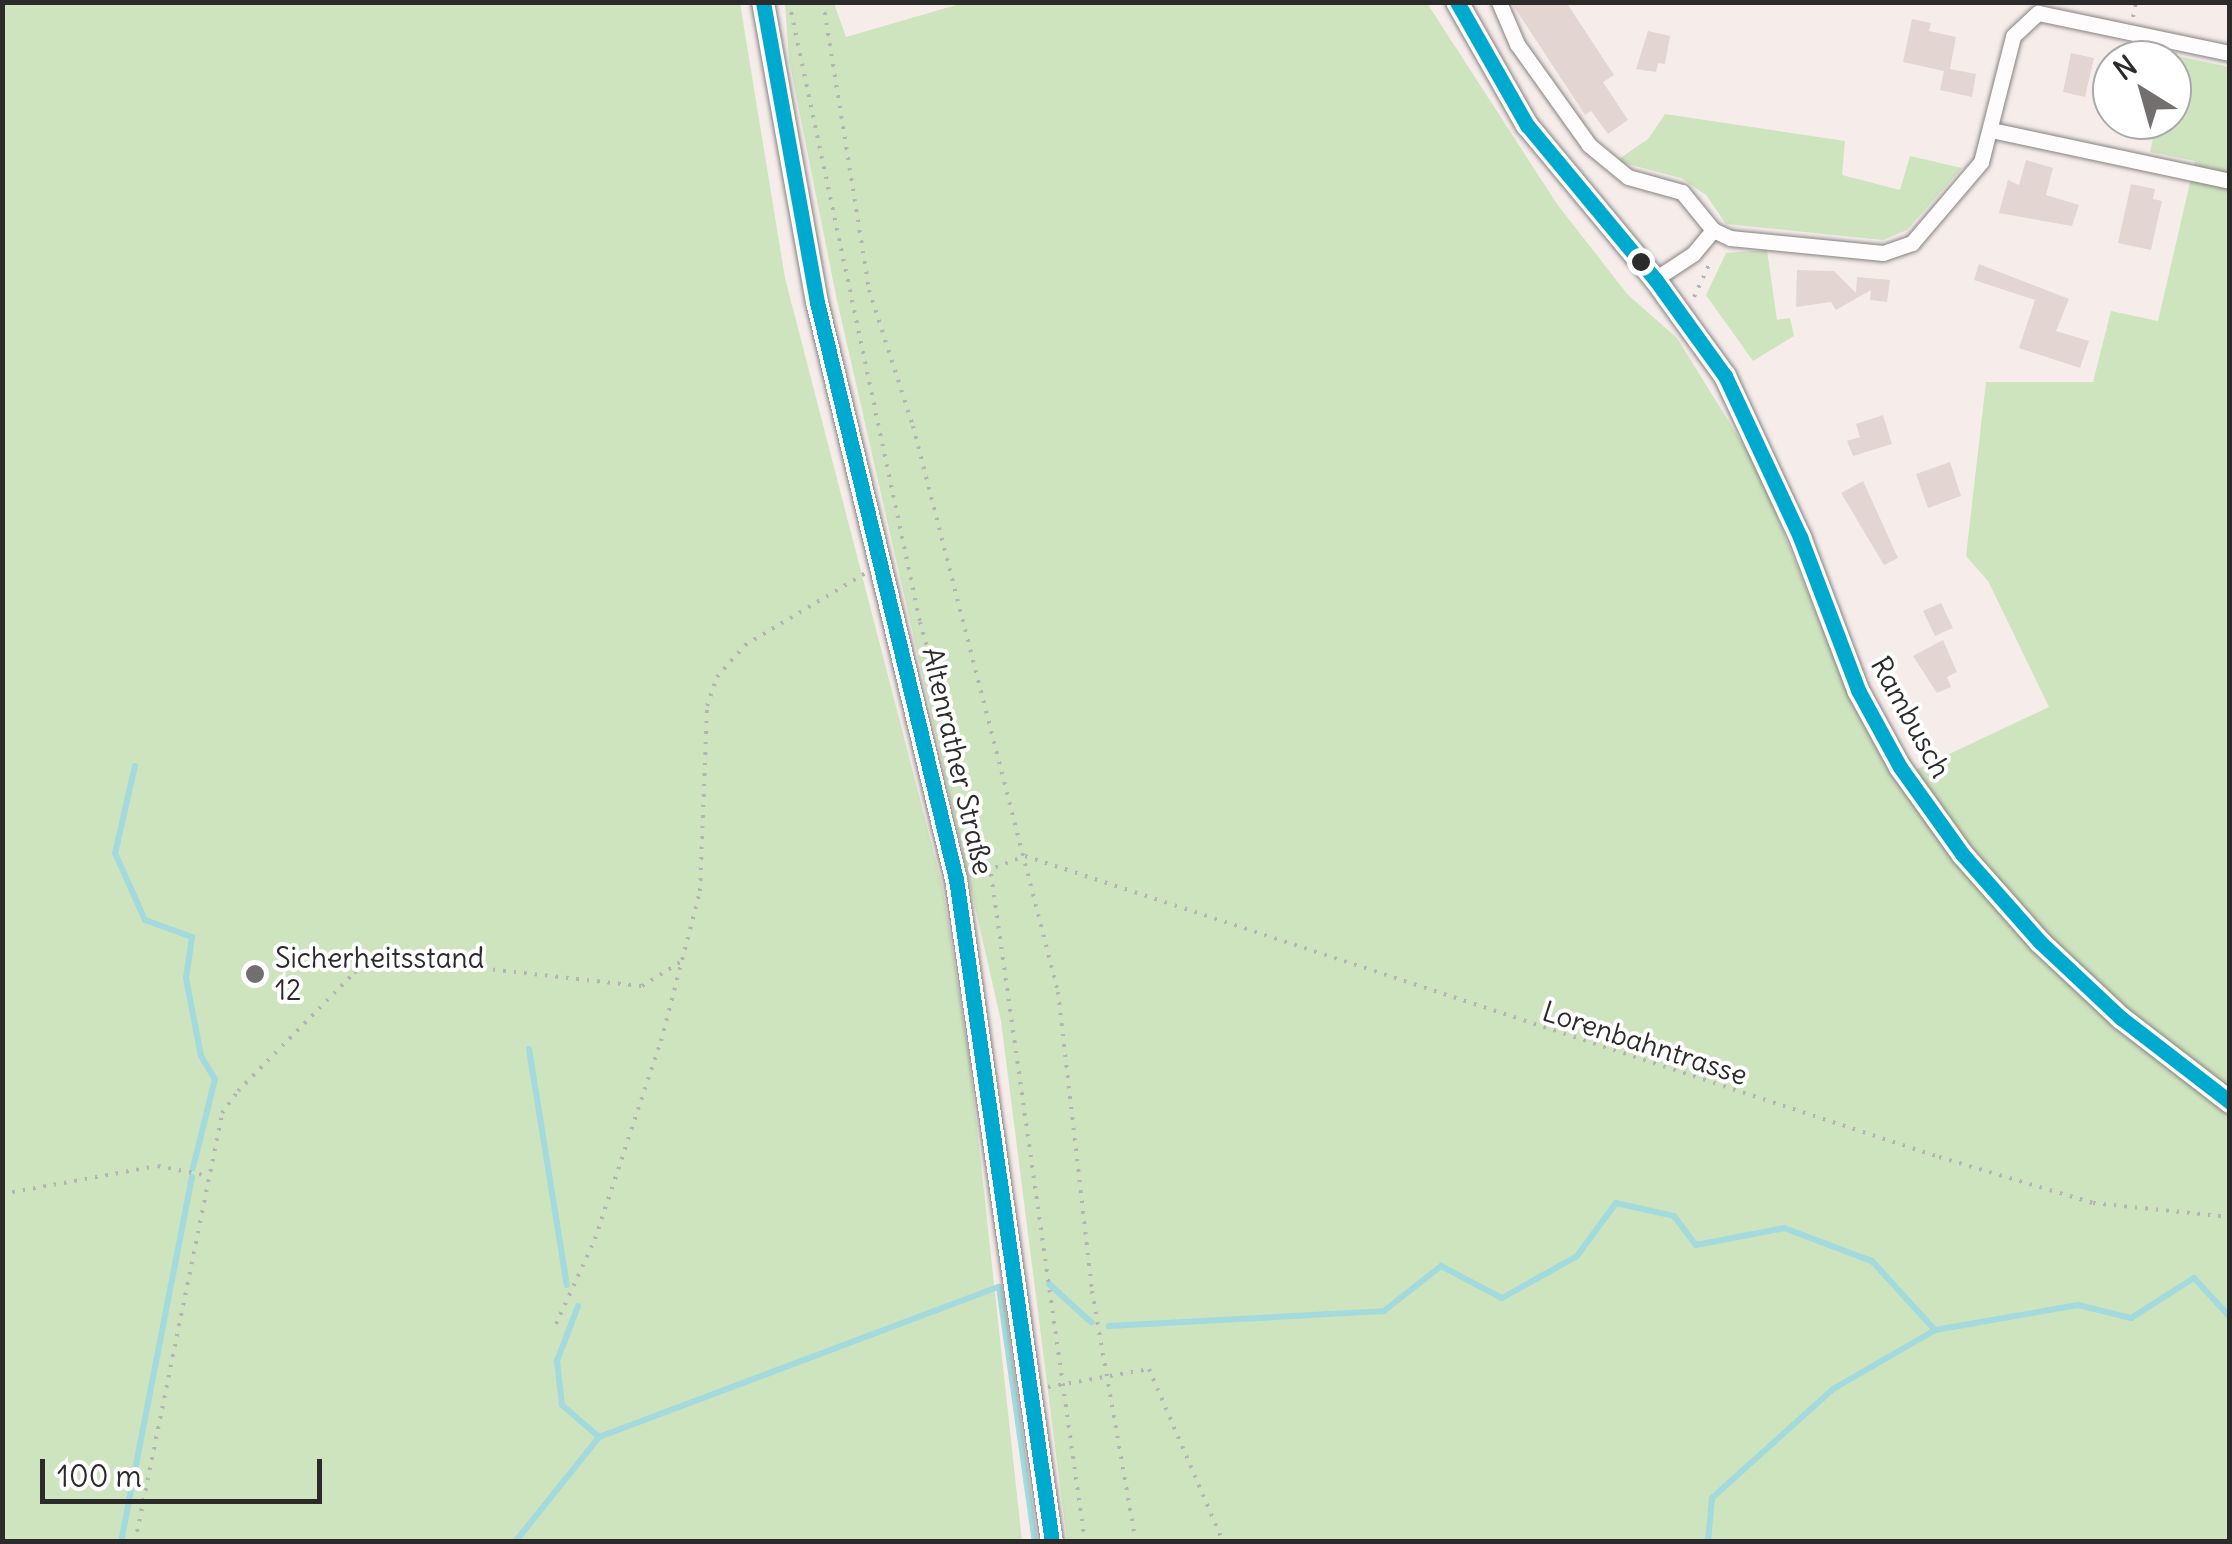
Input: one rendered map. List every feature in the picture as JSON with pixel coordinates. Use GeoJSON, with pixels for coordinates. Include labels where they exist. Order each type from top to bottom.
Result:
{"type":"FeatureCollection","features":[{"type":"Feature","properties":{"kind":"street","name":"Altenrather Straße"},"geometry":{"type":"LineString","coordinates":[[763,2],[817,302],[956,879],[1052,1542]]}},
{"type":"Feature","properties":{"kind":"street","name":"Rambusch"},"geometry":{"type":"LineString","coordinates":[[1457,2],[1527,125],[1664,274],[1725,376],[1749,422],[1858,690],[1900,767],[1964,855],[2040,942],[2120,1018],[2230,1102]]}},
{"type":"Feature","properties":{"kind":"street"},"geometry":{"type":"LineString","coordinates":[[1499,2],[1517,44],[1589,145],[1628,177],[1682,192],[1714,230],[1730,238],[1894,254],[1982,162],[2012,36],[2038,12],[2230,52]]}},
{"type":"Feature","properties":{"kind":"street"},"geometry":{"type":"LineString","coordinates":[[1992,130],[2230,181]]}},
{"type":"Feature","properties":{"kind":"street"},"geometry":{"type":"LineString","coordinates":[[1664,274],[1714,230]]}},
{"type":"Feature","properties":{"kind":"path"},"geometry":{"type":"LineString","coordinates":[[788,2],[920,622],[991,874],[1085,1542]]}},
{"type":"Feature","properties":{"kind":"path"},"geometry":{"type":"LineString","coordinates":[[823,2],[869,290],[913,426],[1058,992],[1107,1376],[1136,1542]]}},
{"type":"Feature","properties":{"kind":"path"},"geometry":{"type":"LineString","coordinates":[[1694,296],[1730,238]]}},
{"type":"Feature","properties":{"kind":"path"},"geometry":{"type":"LineString","coordinates":[[1664,274],[1700,304]]}},
{"type":"Feature","properties":{"kind":"path"},"geometry":{"type":"LineString","coordinates":[[556,1324],[595,1239],[700,892],[706,724],[718,677],[745,646],[881,564]]}},
{"type":"Feature","properties":{"kind":"path"},"geometry":{"type":"LineString","coordinates":[[991,874],[1025,856]]}},
{"type":"Feature","properties":{"kind":"path","name":"Lorenbahntrasse"},"geometry":{"type":"LineString","coordinates":[[1025,856],[1955,1162],[2093,1203],[2230,1217]]}},
{"type":"Feature","properties":{"kind":"path"},"geometry":{"type":"LineString","coordinates":[[135,1542],[222,1113],[238,1092],[354,973],[378,957],[642,986],[682,961]]}},
{"type":"Feature","properties":{"kind":"path"},"geometry":{"type":"LineString","coordinates":[[2,1194],[158,1166],[209,1176]]}},
{"type":"Feature","properties":{"kind":"path"},"geometry":{"type":"LineString","coordinates":[[1031,1392],[1149,1369],[1224,1542]]}},
{"type":"Feature","properties":{"kind":"green space"},"geometry":{"type":"Polygon","coordinates":[[[3,2],[740,3],[785,278],[942,884],[970,1063],[1022,1541],[3,1541],[3,2]]]}},
{"type":"Feature","properties":{"kind":"green space"},"geometry":{"type":"Polygon","coordinates":[[[785,3],[834,3],[846,37],[963,3],[1427,3],[1557,204],[1628,295],[1677,338],[1757,467],[1855,709],[1894,780],[2049,707],[1988,581],[1966,556],[1986,382],[2093,382],[2111,311],[2158,321],[2195,161],[2150,152],[2153,140],[2192,140],[2192,59],[2229,67],[2229,1541],[1067,1541],[1001,1021],[836,296],[789,60],[785,3]]]}},
{"type":"Feature","properties":{"kind":"green space"},"geometry":{"type":"Polygon","coordinates":[[[1665,114],[1845,141],[1842,175],[1900,190],[1910,156],[1962,168],[1907,230],[1883,240],[1726,224],[1706,195],[1681,178],[1616,161],[1648,139],[1665,114]]]}},
{"type":"Feature","properties":{"kind":"green space"},"geometry":{"type":"Polygon","coordinates":[[[1767,250],[1777,320],[1790,318],[1794,336],[1753,361],[1706,295],[1726,253],[1767,250]]]}},
{"type":"Feature","properties":{"kind":"building"},"geometry":{"type":"Polygon","coordinates":[[[1511,2],[1566,2],[1614,75],[1603,82],[1628,120],[1608,134],[1591,111],[1585,115],[1511,2]]]}},
{"type":"Feature","properties":{"kind":"building"},"geometry":{"type":"Polygon","coordinates":[[[1912,19],[1931,23],[1929,31],[1956,37],[1950,69],[1976,74],[1972,97],[1940,90],[1944,71],[1903,62],[1912,19]]]}},
{"type":"Feature","properties":{"kind":"building"},"geometry":{"type":"Polygon","coordinates":[[[1648,31],[1670,36],[1665,64],[1658,63],[1656,72],[1636,69],[1648,31]]]}},
{"type":"Feature","properties":{"kind":"building"},"geometry":{"type":"Polygon","coordinates":[[[2071,53],[2092,58],[2085,97],[2063,92],[2071,53]]]}},
{"type":"Feature","properties":{"kind":"building"},"geometry":{"type":"Polygon","coordinates":[[[2026,160],[2053,168],[2046,195],[2079,205],[2072,226],[1999,213],[2008,180],[2019,185],[2026,160]]]}},
{"type":"Feature","properties":{"kind":"building"},"geometry":{"type":"Polygon","coordinates":[[[2131,184],[2155,189],[2153,199],[2162,201],[2151,250],[2118,243],[2131,184]]]}},
{"type":"Feature","properties":{"kind":"building"},"geometry":{"type":"Polygon","coordinates":[[[1979,264],[2069,299],[2056,331],[2089,341],[2080,368],[2019,348],[2035,300],[1974,280],[1979,264]]]}},
{"type":"Feature","properties":{"kind":"building"},"geometry":{"type":"Polygon","coordinates":[[[1797,270],[1834,271],[1856,293],[1857,277],[1890,280],[1887,302],[1870,300],[1871,290],[1836,310],[1831,302],[1796,307],[1797,270]]]}},
{"type":"Feature","properties":{"kind":"building"},"geometry":{"type":"Polygon","coordinates":[[[1883,415],[1892,444],[1853,456],[1847,441],[1860,437],[1856,424],[1883,415]]]}},
{"type":"Feature","properties":{"kind":"building"},"geometry":{"type":"Polygon","coordinates":[[[1950,462],[1961,496],[1928,508],[1916,474],[1950,462]]]}},
{"type":"Feature","properties":{"kind":"building"},"geometry":{"type":"Polygon","coordinates":[[[1863,481],[1898,558],[1884,565],[1841,493],[1863,481]]]}},
{"type":"Feature","properties":{"kind":"building"},"geometry":{"type":"Polygon","coordinates":[[[1941,603],[1953,628],[1935,636],[1923,611],[1941,603]]]}},
{"type":"Feature","properties":{"kind":"building"},"geometry":{"type":"Polygon","coordinates":[[[1943,640],[1957,672],[1947,677],[1951,687],[1937,693],[1913,656],[1943,640]]]}},
{"type":"Feature","properties":{"kind":"waterway"},"geometry":{"type":"LineString","coordinates":[[135,766],[115,853],[145,920],[192,937],[186,978],[201,1056],[215,1079],[193,1168]]}},
{"type":"Feature","properties":{"kind":"waterway"},"geometry":{"type":"LineString","coordinates":[[529,1049],[567,1285]]}},
{"type":"Feature","properties":{"kind":"waterway"},"geometry":{"type":"LineString","coordinates":[[121,1542],[192,1177]]}},
{"type":"Feature","properties":{"kind":"waterway"},"geometry":{"type":"LineString","coordinates":[[1109,1326],[1384,1311],[1441,1266],[1502,1298],[1577,1256],[1616,1203],[1674,1216],[1696,1245],[1784,1228],[1872,1261],[1935,1330]]}},
{"type":"Feature","properties":{"kind":"waterway"},"geometry":{"type":"LineString","coordinates":[[1708,1542],[1712,1498],[1833,1389],[1935,1330],[2078,1305],[2131,1318],[2194,1278],[2230,1317]]}},
{"type":"Feature","properties":{"kind":"waterway"},"geometry":{"type":"LineString","coordinates":[[1049,1284],[1091,1322]]}},
{"type":"Feature","properties":{"kind":"waterway"},"geometry":{"type":"LineString","coordinates":[[515,1542],[599,1437],[999,1287],[1035,1542]]}},
{"type":"Feature","properties":{"kind":"waterway"},"geometry":{"type":"LineString","coordinates":[[578,1306],[557,1361],[562,1405],[599,1437]]}},
{"type":"Feature","properties":{"kind":"transit line"},"geometry":{"type":"LineString","coordinates":[[763,2],[817,302],[956,879],[1052,1542]]}},
{"type":"Feature","properties":{"kind":"transit line"},"geometry":{"type":"LineString","coordinates":[[1457,2],[1527,125],[1655,279],[1725,376],[1800,537],[1858,690],[1900,767],[1963,855],[2040,942],[2121,1018],[2230,1102]]}},
{"type":"Feature","properties":{"kind":"place","name":"Sicherheitsstand 12"},"geometry":{"type":"Point","coordinates":[255,974]}}]}
